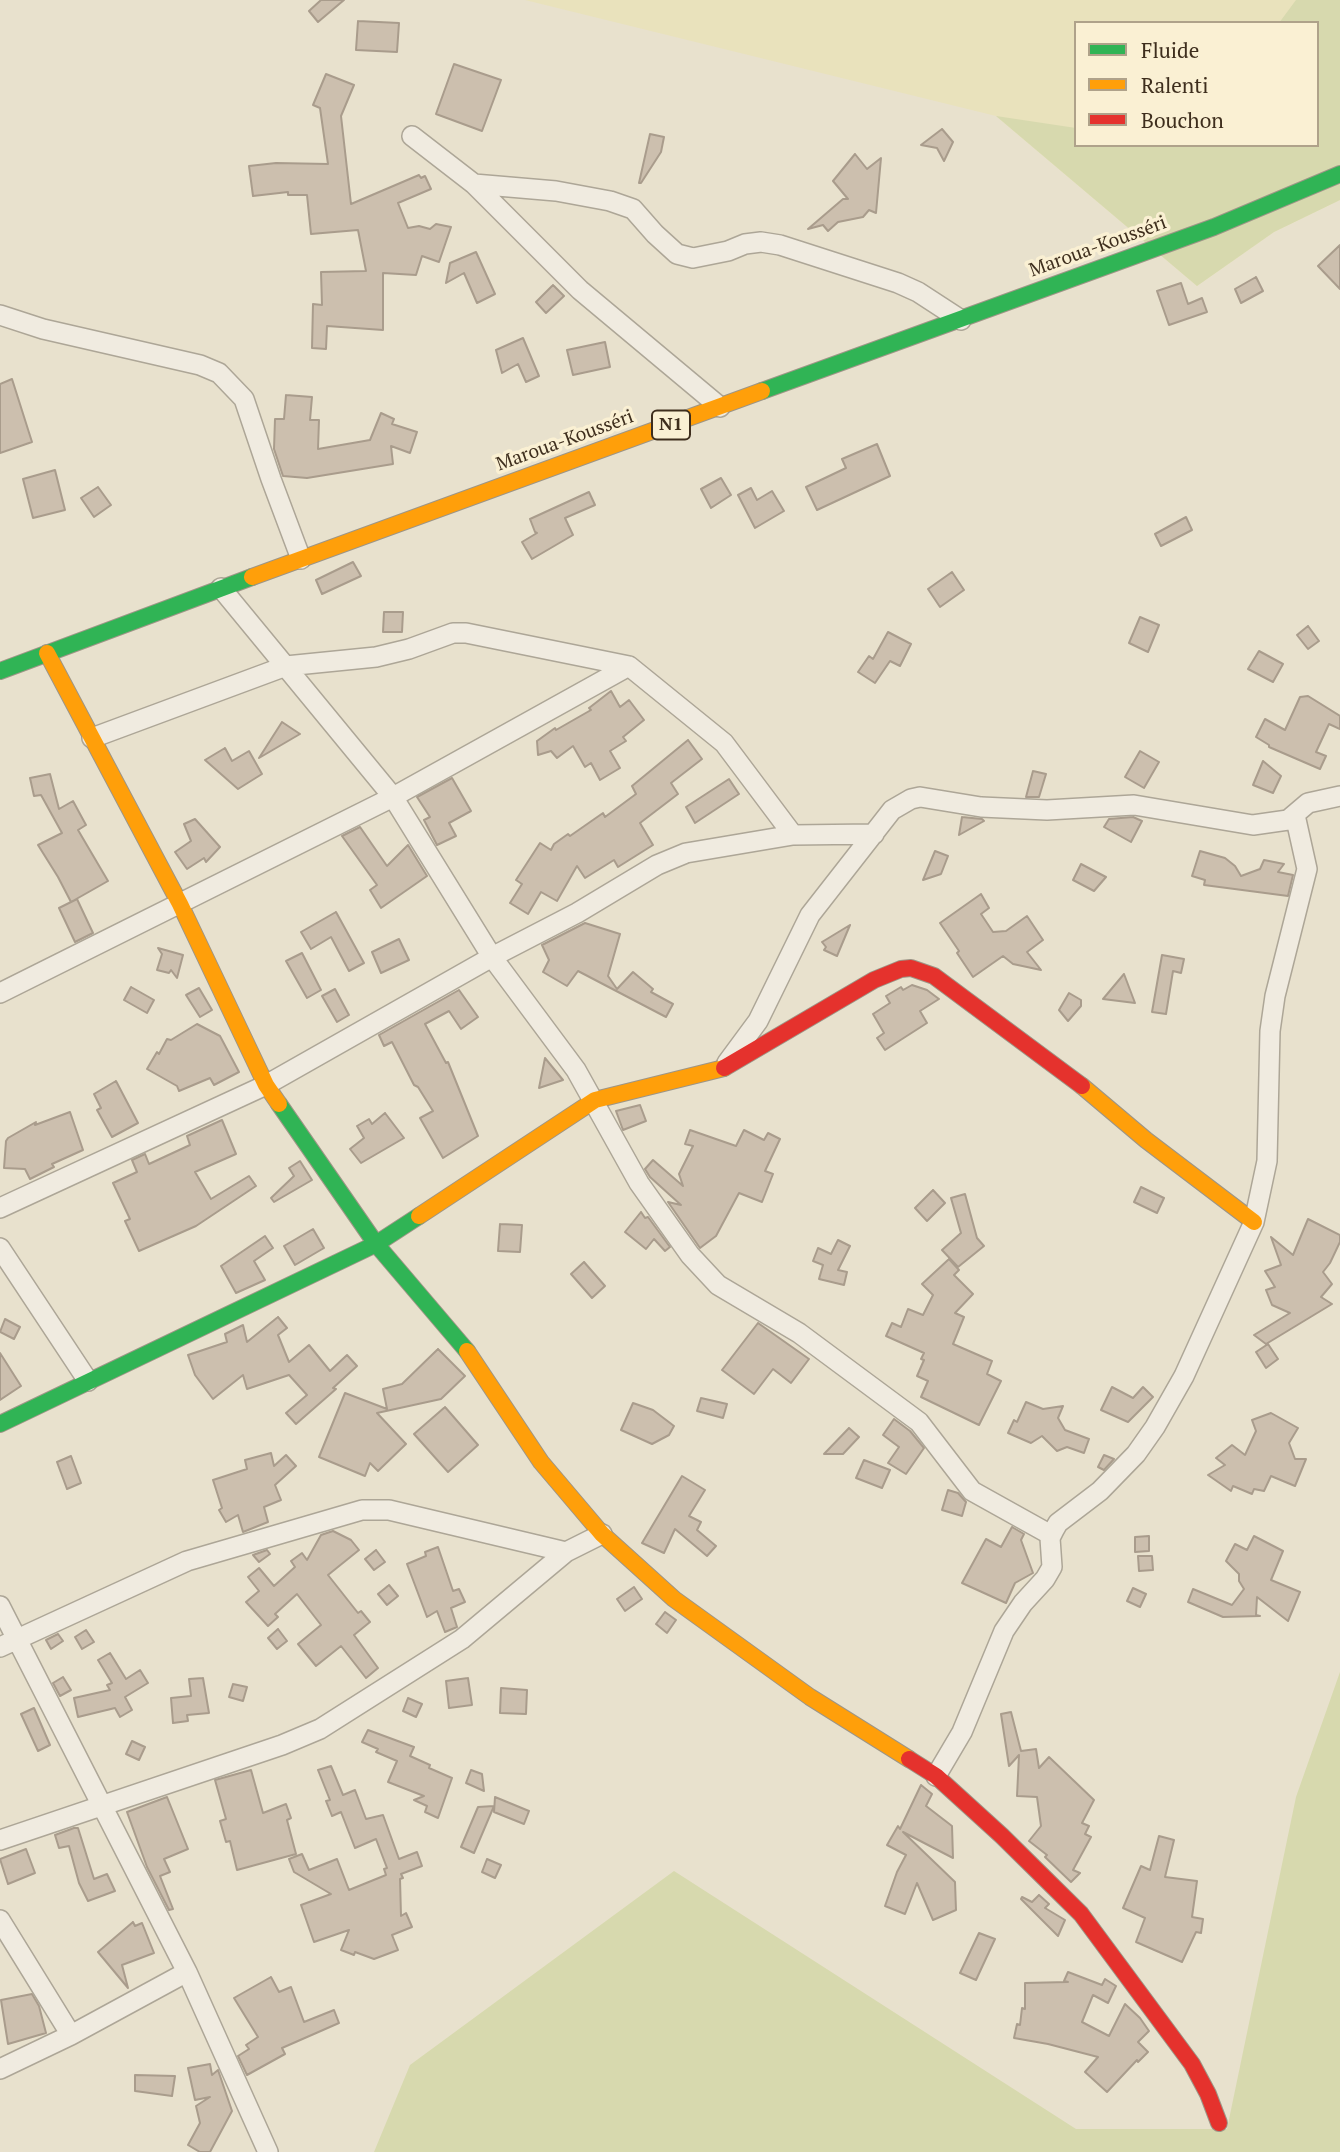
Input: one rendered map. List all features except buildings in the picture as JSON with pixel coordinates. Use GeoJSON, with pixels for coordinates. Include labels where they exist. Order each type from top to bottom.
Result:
{"type":"FeatureCollection","features":[{"type":"Feature","properties":{"kind":"main road","name":"Maroua-Kousséri"},"geometry":{"type":"LineString","coordinates":[[0,671],[1214,227],[1340,174]]}},
{"type":"Feature","properties":{"kind":"main road"},"geometry":{"type":"LineString","coordinates":[[47,653],[180,904],[266,1085],[376,1244],[460,1340],[541,1462],[602,1534],[674,1599],[810,1697],[936,1776],[1002,1836],[1081,1914],[1173,2035],[1208,2094],[1219,2123]]}},
{"type":"Feature","properties":{"kind":"main road"},"geometry":{"type":"LineString","coordinates":[[0,1424],[376,1244],[595,1100],[722,1069],[874,980],[901,969],[921,970],[934,976],[1065,1070],[1146,1140],[1254,1222]]}},
{"type":"Feature","properties":{"kind":"street"},"geometry":{"type":"LineString","coordinates":[[412,136],[474,184],[580,290],[720,407]]}},
{"type":"Feature","properties":{"kind":"street"},"geometry":{"type":"LineString","coordinates":[[474,184],[556,191],[610,201],[633,209],[654,234],[677,254],[693,258],[728,251],[745,244],[761,242],[780,245],[898,283],[918,292],[961,320]]}},
{"type":"Feature","properties":{"kind":"street"},"geometry":{"type":"LineString","coordinates":[[0,315],[43,330],[200,365],[219,373],[244,399],[302,559]]}},
{"type":"Feature","properties":{"kind":"street"},"geometry":{"type":"LineString","coordinates":[[221,588],[393,797],[492,957],[576,1070],[639,1183],[690,1255],[718,1285],[799,1334],[919,1422],[972,1491],[1051,1535]]}},
{"type":"Feature","properties":{"kind":"street"},"geometry":{"type":"LineString","coordinates":[[92,738],[286,666],[376,657],[409,649],[453,633],[466,633],[629,666],[724,743],[793,835]]}},
{"type":"Feature","properties":{"kind":"street"},"geometry":{"type":"LineString","coordinates":[[0,993],[393,797],[629,666]]}},
{"type":"Feature","properties":{"kind":"street"},"geometry":{"type":"LineString","coordinates":[[722,1069],[758,1021],[810,915],[891,810],[920,797],[981,807],[1047,810],[1134,805],[1253,825],[1279,822],[1295,815],[1308,803],[1340,796]]}},
{"type":"Feature","properties":{"kind":"street"},"geometry":{"type":"LineString","coordinates":[[936,1776],[962,1732],[1004,1631],[1052,1567],[1051,1535],[1058,1524],[1100,1492],[1118,1474],[1155,1427],[1184,1376],[1254,1222],[1267,1161],[1270,1031],[1275,996],[1307,869],[1295,815]]}},
{"type":"Feature","properties":{"kind":"street"},"geometry":{"type":"LineString","coordinates":[[0,1208],[266,1085],[492,957],[577,913],[657,866],[686,853],[793,835],[874,834]]}},
{"type":"Feature","properties":{"kind":"street"},"geometry":{"type":"LineString","coordinates":[[0,1248],[88,1381]]}},
{"type":"Feature","properties":{"kind":"street"},"geometry":{"type":"LineString","coordinates":[[9,1643],[187,1561],[362,1510],[389,1510],[566,1552]]}},
{"type":"Feature","properties":{"kind":"street"},"geometry":{"type":"LineString","coordinates":[[0,1840],[282,1745],[320,1729],[462,1639],[566,1552],[602,1534]]}},
{"type":"Feature","properties":{"kind":"street"},"geometry":{"type":"LineString","coordinates":[[0,1606],[9,1643],[100,1805],[187,1972],[268,2152]]}},
{"type":"Feature","properties":{"kind":"street"},"geometry":{"type":"LineString","coordinates":[[0,1920],[71,2035]]}},
{"type":"Feature","properties":{"kind":"street"},"geometry":{"type":"LineString","coordinates":[[0,2069],[71,2035],[187,1972]]}},
{"type":"Feature","properties":{"kind":"shaded area"},"geometry":{"type":"Polygon","coordinates":[[[525,0],[1340,0],[1340,200],[1274,232],[1197,286],[996,116],[525,0]]]}},
{"type":"Feature","properties":{"kind":"green space"},"geometry":{"type":"Polygon","coordinates":[[[1296,0],[1340,0],[1340,200],[1274,232],[1197,286],[996,116],[1074,128],[1074,147],[1319,147],[1319,21],[1280,21],[1296,0]]]}},
{"type":"Feature","properties":{"kind":"green space"},"geometry":{"type":"Polygon","coordinates":[[[1340,1672],[1340,2152],[374,2152],[410,2065],[674,1871],[1076,2129],[1227,2129],[1296,1797],[1340,1672]]]}},
{"type":"Feature","properties":{"kind":"traffic: fast"},"geometry":{"type":"LineString","coordinates":[[762,391],[1214,227],[1340,174]]}},
{"type":"Feature","properties":{"kind":"traffic: fast"},"geometry":{"type":"LineString","coordinates":[[0,671],[252,577]]}},
{"type":"Feature","properties":{"kind":"traffic: fast"},"geometry":{"type":"LineString","coordinates":[[279,1104],[376,1244],[467,1351]]}},
{"type":"Feature","properties":{"kind":"traffic: fast"},"geometry":{"type":"LineString","coordinates":[[0,1424],[376,1244],[419,1216]]}},
{"type":"Feature","properties":{"kind":"traffic: slow"},"geometry":{"type":"LineString","coordinates":[[252,577],[762,391]]}},
{"type":"Feature","properties":{"kind":"traffic: slow"},"geometry":{"type":"LineString","coordinates":[[47,653],[180,904],[266,1085],[279,1104]]}},
{"type":"Feature","properties":{"kind":"traffic: slow"},"geometry":{"type":"LineString","coordinates":[[419,1216],[595,1100],[724,1068]]}},
{"type":"Feature","properties":{"kind":"traffic: slow"},"geometry":{"type":"LineString","coordinates":[[1082,1086],[1146,1140],[1254,1222]]}},
{"type":"Feature","properties":{"kind":"traffic: slow"},"geometry":{"type":"LineString","coordinates":[[467,1351],[541,1462],[602,1534],[674,1599],[810,1697],[909,1759]]}},
{"type":"Feature","properties":{"kind":"traffic: jam"},"geometry":{"type":"LineString","coordinates":[[724,1068],[874,980],[901,969],[911,968],[934,976],[1082,1086]]}},
{"type":"Feature","properties":{"kind":"traffic: jam"},"geometry":{"type":"LineString","coordinates":[[909,1759],[936,1776],[1081,1914],[1192,2064],[1219,2123]]}}]}
